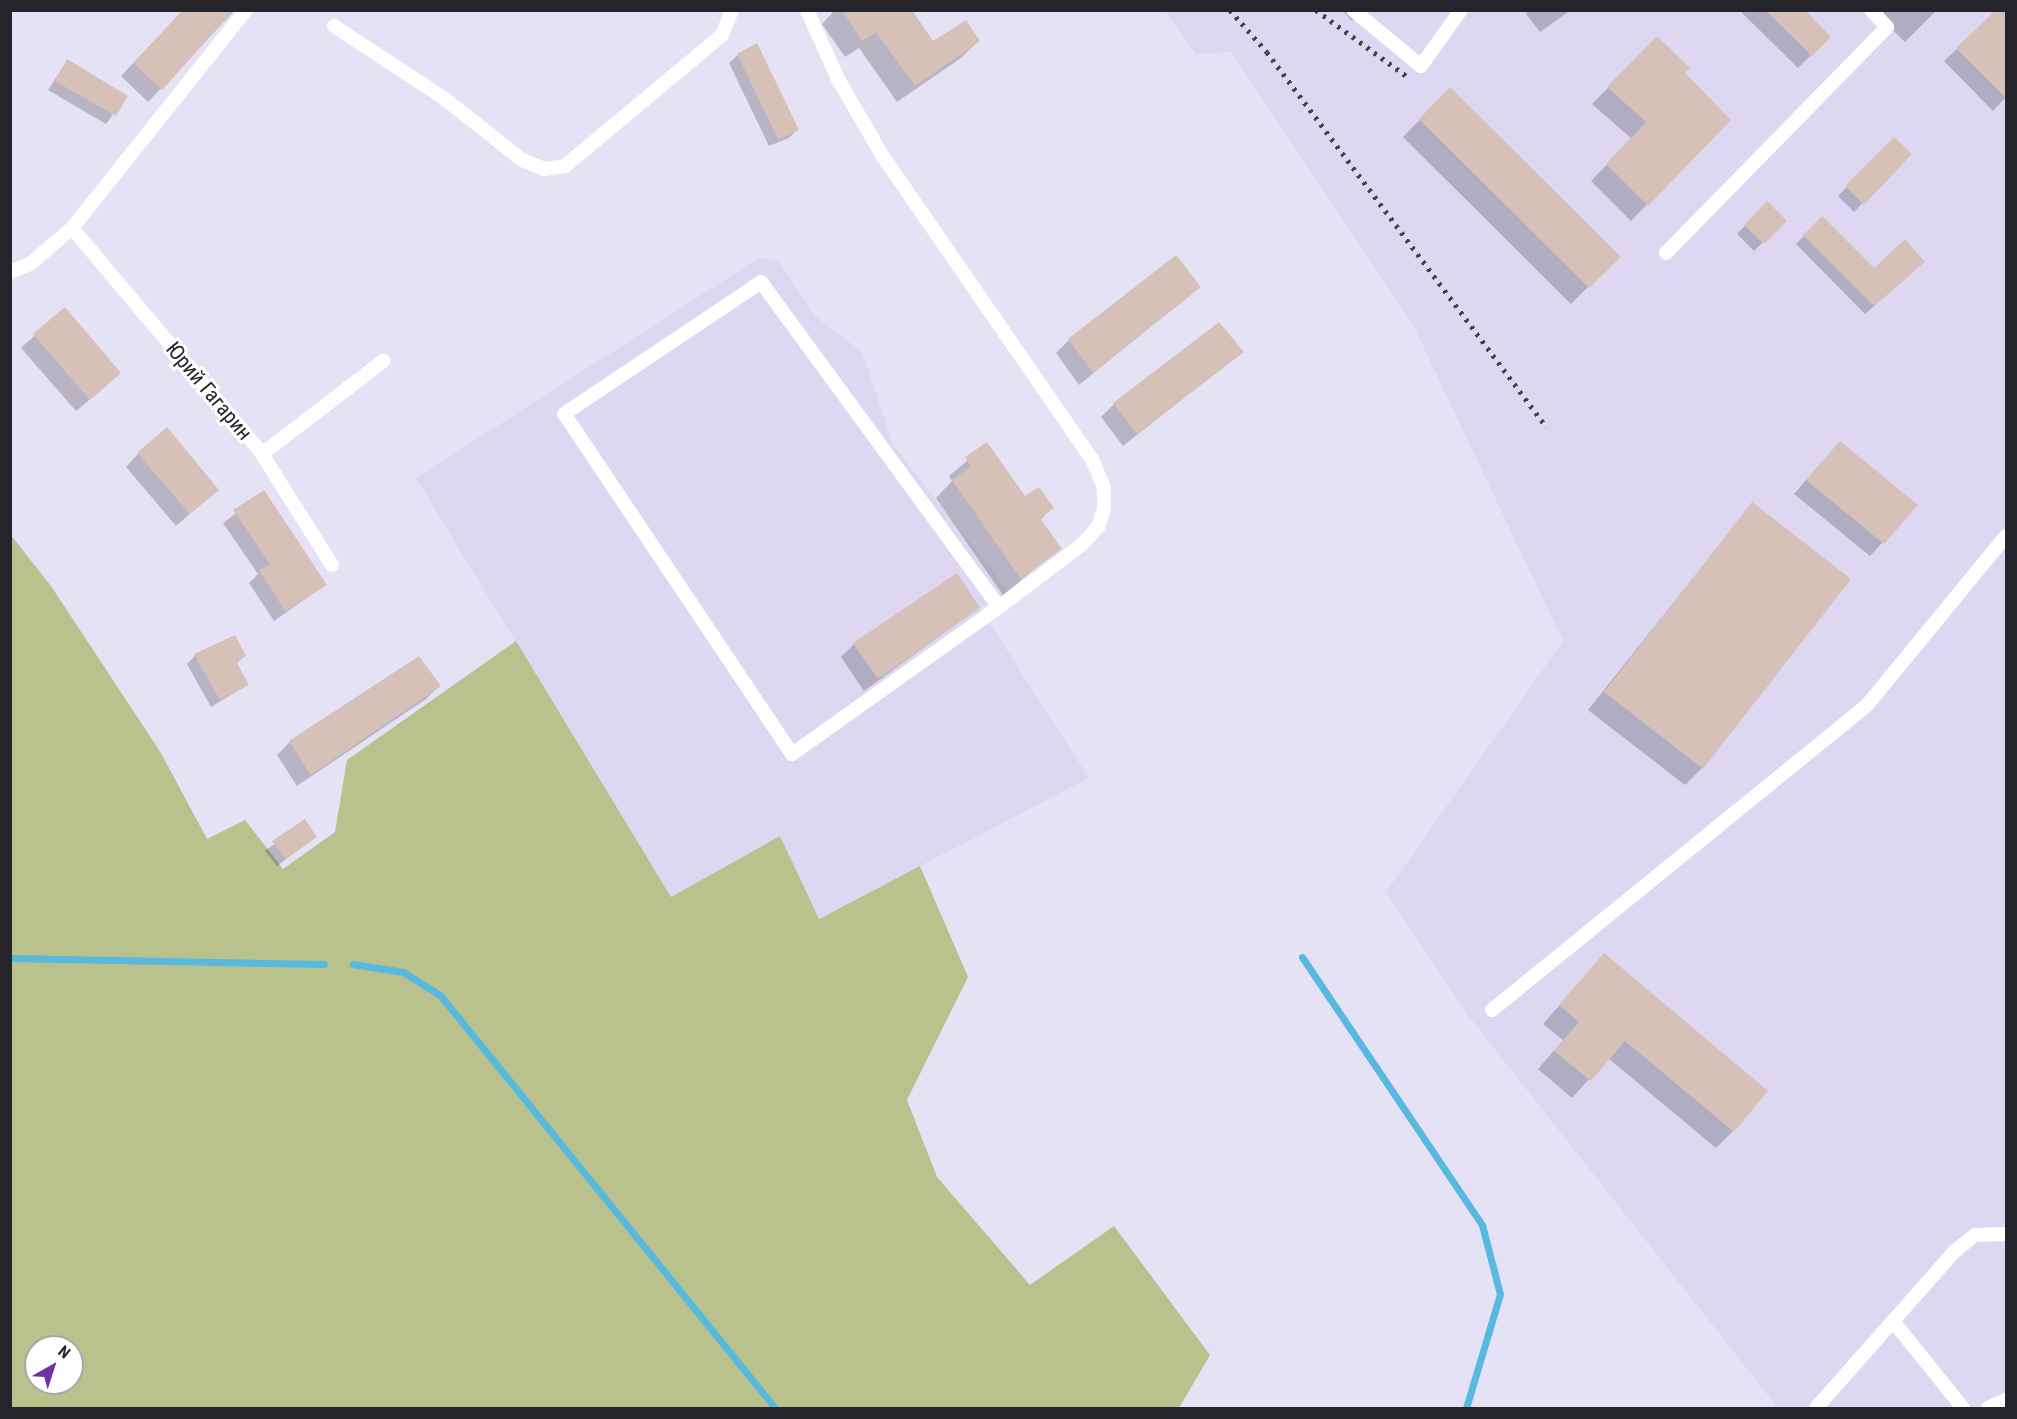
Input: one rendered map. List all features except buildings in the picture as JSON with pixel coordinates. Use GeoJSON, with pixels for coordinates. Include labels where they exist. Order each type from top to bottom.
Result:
{"type":"FeatureCollection","features":[{"type":"Feature","properties":{"kind":"lane"},"geometry":{"type":"LineString","coordinates":[[10,272],[30,264],[72,228],[246,10]]}},
{"type":"Feature","properties":{"kind":"lane"},"geometry":{"type":"LineString","coordinates":[[334,26],[445,99],[522,160],[544,169],[565,166],[722,35],[732,10]]}},
{"type":"Feature","properties":{"kind":"lane"},"geometry":{"type":"LineString","coordinates":[[807,10],[838,79],[882,155],[1093,461],[1104,488],[1104,509],[1098,527],[1080,546],[999,607],[792,754],[564,414],[761,282],[999,607]]}},
{"type":"Feature","properties":{"kind":"lane"},"geometry":{"type":"LineString","coordinates":[[1353,10],[1421,66],[1461,10]]}},
{"type":"Feature","properties":{"kind":"lane"},"geometry":{"type":"LineString","coordinates":[[1666,253],[1887,27],[1871,10]]}},
{"type":"Feature","properties":{"kind":"lane","name":"Юрий Гагарин"},"geometry":{"type":"LineString","coordinates":[[72,228],[262,454],[332,565]]}},
{"type":"Feature","properties":{"kind":"lane"},"geometry":{"type":"LineString","coordinates":[[262,454],[383,361]]}},
{"type":"Feature","properties":{"kind":"lane"},"geometry":{"type":"LineString","coordinates":[[1491,1010],[1868,704],[2007,536]]}},
{"type":"Feature","properties":{"kind":"lane"},"geometry":{"type":"LineString","coordinates":[[1816,1408],[1955,1251],[1975,1235],[2007,1234]]}},
{"type":"Feature","properties":{"kind":"lane"},"geometry":{"type":"LineString","coordinates":[[1893,1321],[1963,1408]]}},
{"type":"Feature","properties":{"kind":"lane"},"geometry":{"type":"LineString","coordinates":[[1988,1408],[2007,1400]]}},
{"type":"Feature","properties":{"kind":"shaded area"},"geometry":{"type":"Polygon","coordinates":[[[1165,11],[2006,11],[2006,1408],[1778,1408],[1471,1019],[1386,892],[1563,641],[1413,325],[1231,52],[1196,54],[1165,11]]]}},
{"type":"Feature","properties":{"kind":"shaded area"},"geometry":{"type":"Polygon","coordinates":[[[759,258],[779,262],[815,316],[862,352],[893,445],[1009,592],[980,608],[1089,778],[818,919],[780,836],[671,897],[416,478],[759,258]]]}},
{"type":"Feature","properties":{"kind":"green space"},"geometry":{"type":"Polygon","coordinates":[[[10,534],[51,586],[161,753],[207,839],[245,820],[283,869],[335,832],[347,760],[516,641],[671,897],[780,836],[819,919],[920,866],[968,977],[907,1100],[937,1177],[1030,1285],[1114,1226],[1210,1355],[1179,1408],[11,1408],[10,534]]]}},
{"type":"Feature","properties":{"kind":"waterway"},"geometry":{"type":"LineString","coordinates":[[1302,957],[1482,1225],[1500,1294],[1466,1408]]}},
{"type":"Feature","properties":{"kind":"waterway"},"geometry":{"type":"LineString","coordinates":[[10,958],[324,964]]}},
{"type":"Feature","properties":{"kind":"waterway"},"geometry":{"type":"LineString","coordinates":[[353,964],[403,972],[440,995],[775,1408]]}},
{"type":"Feature","properties":{"kind":"railway"},"geometry":{"type":"LineString","coordinates":[[1230,10],[1267,52],[1547,427]]}},
{"type":"Feature","properties":{"kind":"railway"},"geometry":{"type":"LineString","coordinates":[[1316,10],[1408,77]]}}]}
